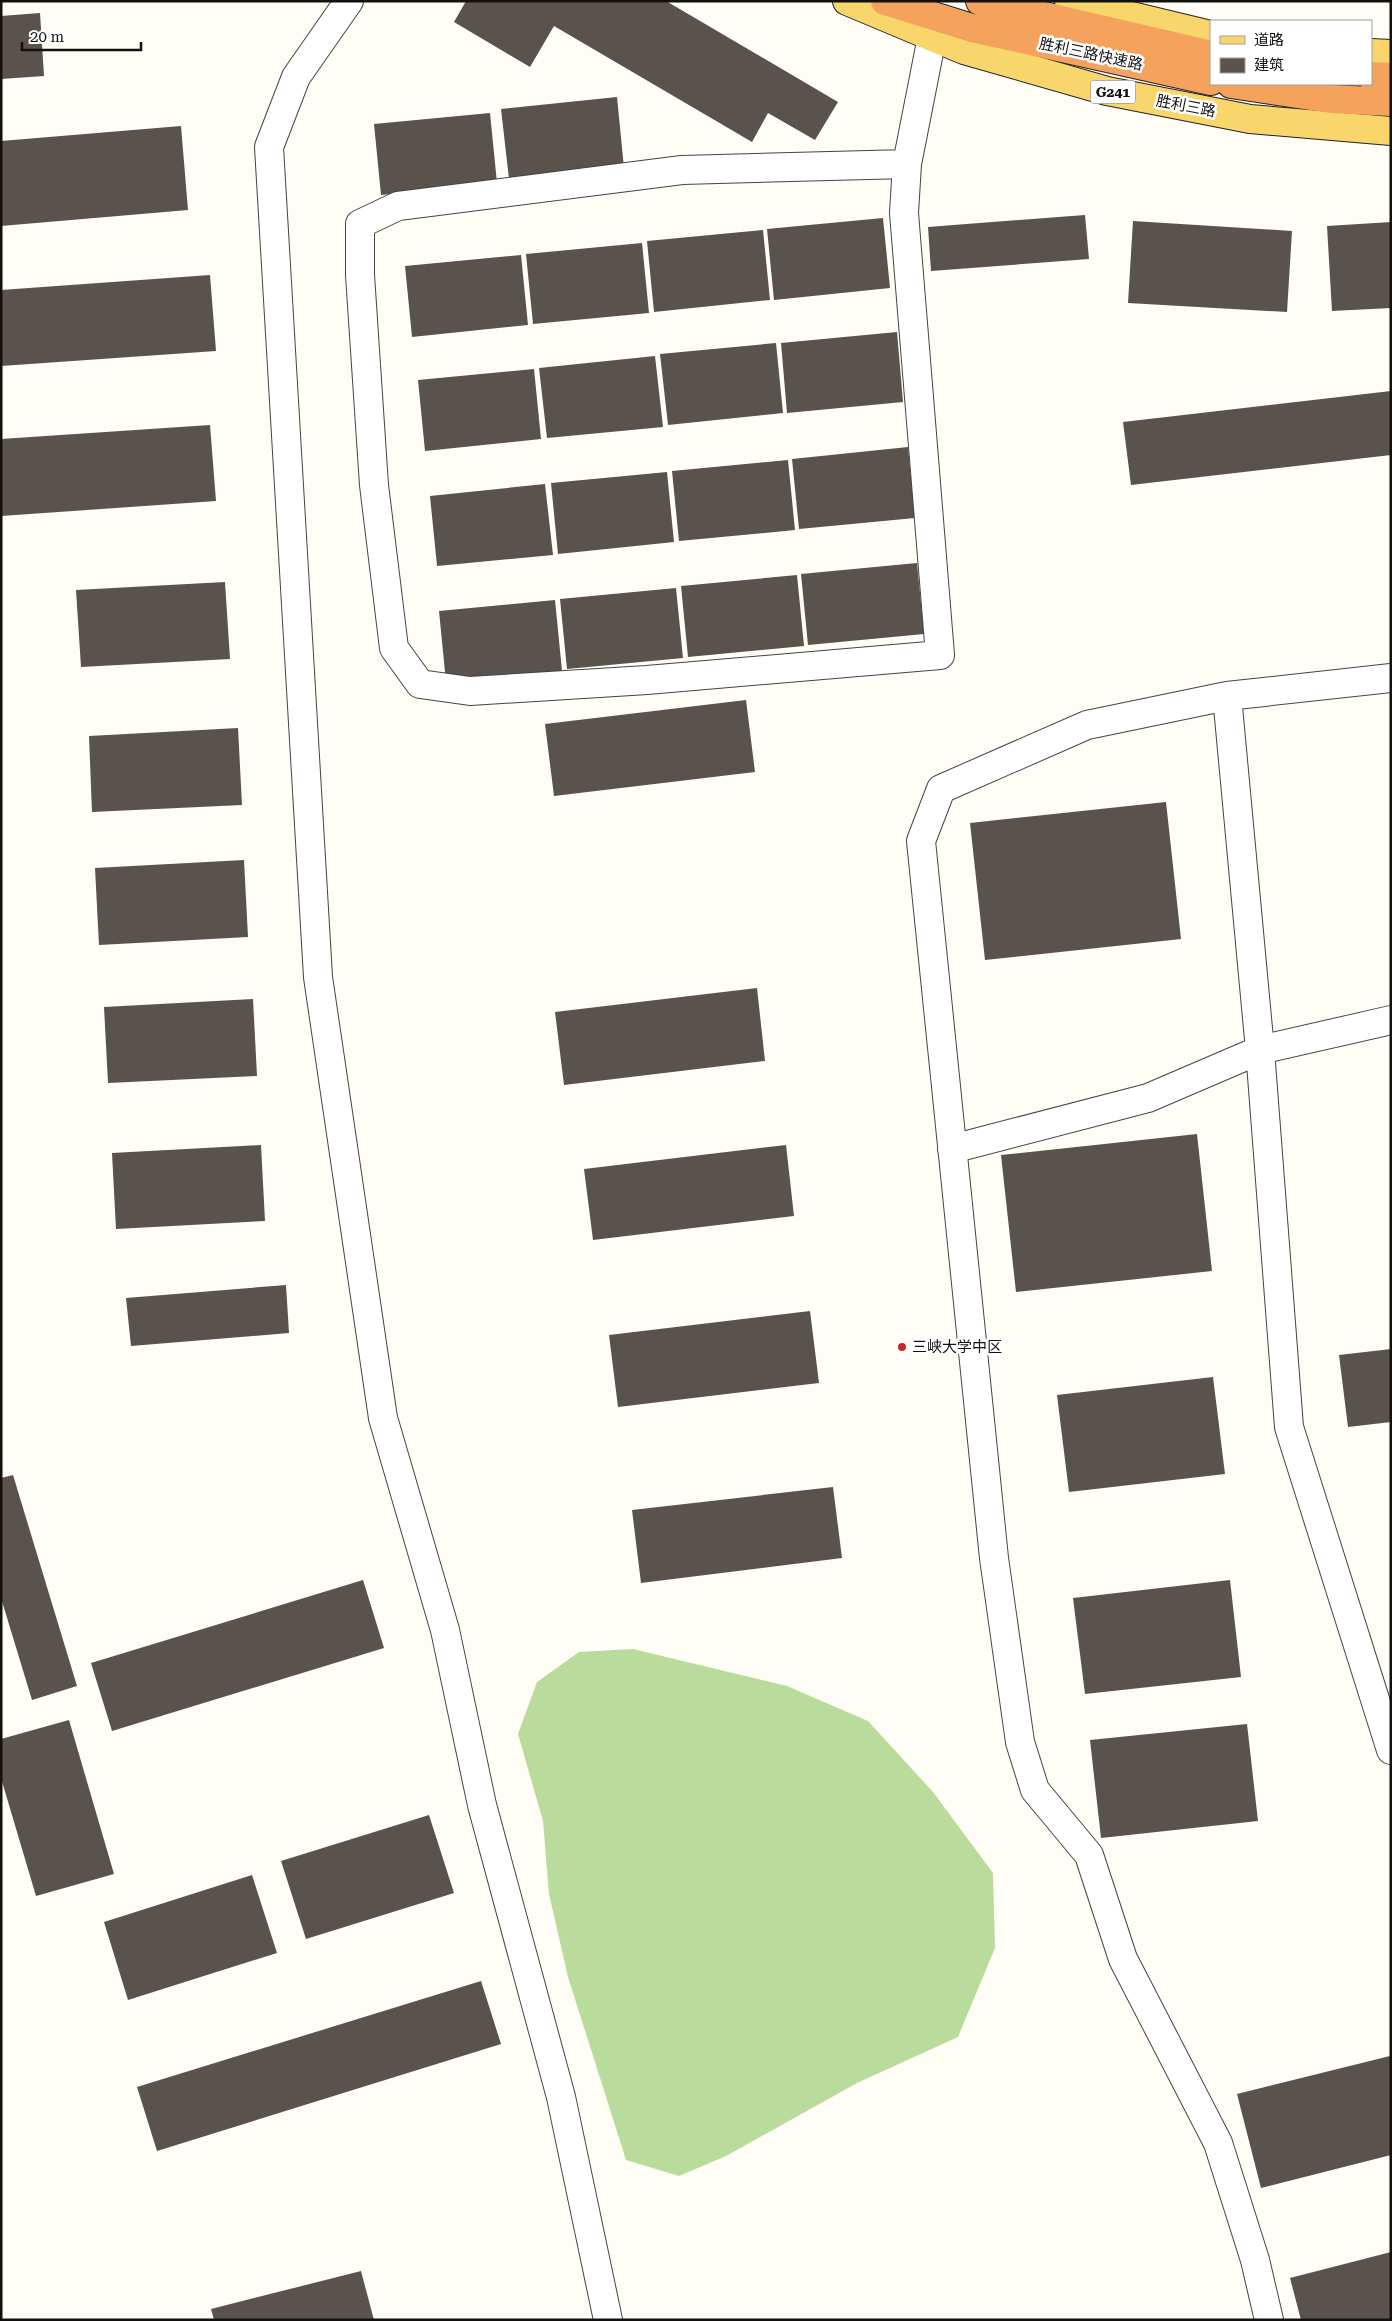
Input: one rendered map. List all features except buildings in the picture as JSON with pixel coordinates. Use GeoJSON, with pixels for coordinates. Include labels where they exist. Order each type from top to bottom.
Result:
{"type":"FeatureCollection","features":[{"type":"Feature","properties":{"kind":"highway","name":"胜利三路快速路"},"geometry":{"type":"LineString","coordinates":[[885,1],[972,28],[1210,81]]}},
{"type":"Feature","properties":{"kind":"highway","name":"胜利三路快速路"},"geometry":{"type":"LineString","coordinates":[[980,1],[1210,55]]}},
{"type":"Feature","properties":{"kind":"highway"},"geometry":{"type":"LineString","coordinates":[[1372,76],[1391,77]]}},
{"type":"Feature","properties":{"kind":"highway"},"geometry":{"type":"LineString","coordinates":[[1238,85],[1331,99],[1391,102]]}},
{"type":"Feature","properties":{"kind":"main road","name":"胜利三路"},"geometry":{"type":"LineString","coordinates":[[847,1],[964,50],[1107,91],[1250,118],[1391,131]]}},
{"type":"Feature","properties":{"kind":"main road"},"geometry":{"type":"LineString","coordinates":[[1069,1],[1210,35]]}},
{"type":"Feature","properties":{"kind":"main road"},"geometry":{"type":"LineString","coordinates":[[1372,53],[1391,54]]}},
{"type":"Feature","properties":{"kind":"street"},"geometry":{"type":"LineString","coordinates":[[348,1],[296,77],[269,148],[318,977],[383,1418],[445,1630],[482,1805],[560,2097],[608,2320]]}},
{"type":"Feature","properties":{"kind":"street"},"geometry":{"type":"LineString","coordinates":[[906,164],[682,170],[398,206],[360,224],[360,275],[374,485],[394,648],[420,684],[470,691],[648,680],[940,655],[904,213],[906,164],[932,37]]}},
{"type":"Feature","properties":{"kind":"street"},"geometry":{"type":"LineString","coordinates":[[1269,2320],[1255,2260],[1218,2143],[1123,1959],[1089,1855],[1035,1790],[1020,1742],[994,1558],[921,841],[941,789],[1087,725],[1227,696],[1391,678]]}},
{"type":"Feature","properties":{"kind":"street"},"geometry":{"type":"LineString","coordinates":[[1227,696],[1260,1050],[1289,1427],[1391,1750]]}},
{"type":"Feature","properties":{"kind":"street"},"geometry":{"type":"LineString","coordinates":[[952,1149],[1148,1098],[1260,1050],[1391,1020]]}},
{"type":"Feature","properties":{"kind":"green space"},"geometry":{"type":"Polygon","coordinates":[[[633,1649],[787,1686],[868,1721],[933,1792],[993,1873],[995,1948],[958,2037],[857,2083],[726,2156],[679,2176],[626,2160],[568,1977],[549,1894],[543,1821],[518,1734],[537,1682],[579,1652],[633,1649]]]}},
{"type":"Feature","properties":{"kind":"place","name":"三峡大学中区"},"geometry":{"type":"Point","coordinates":[902,1347]}}]}
